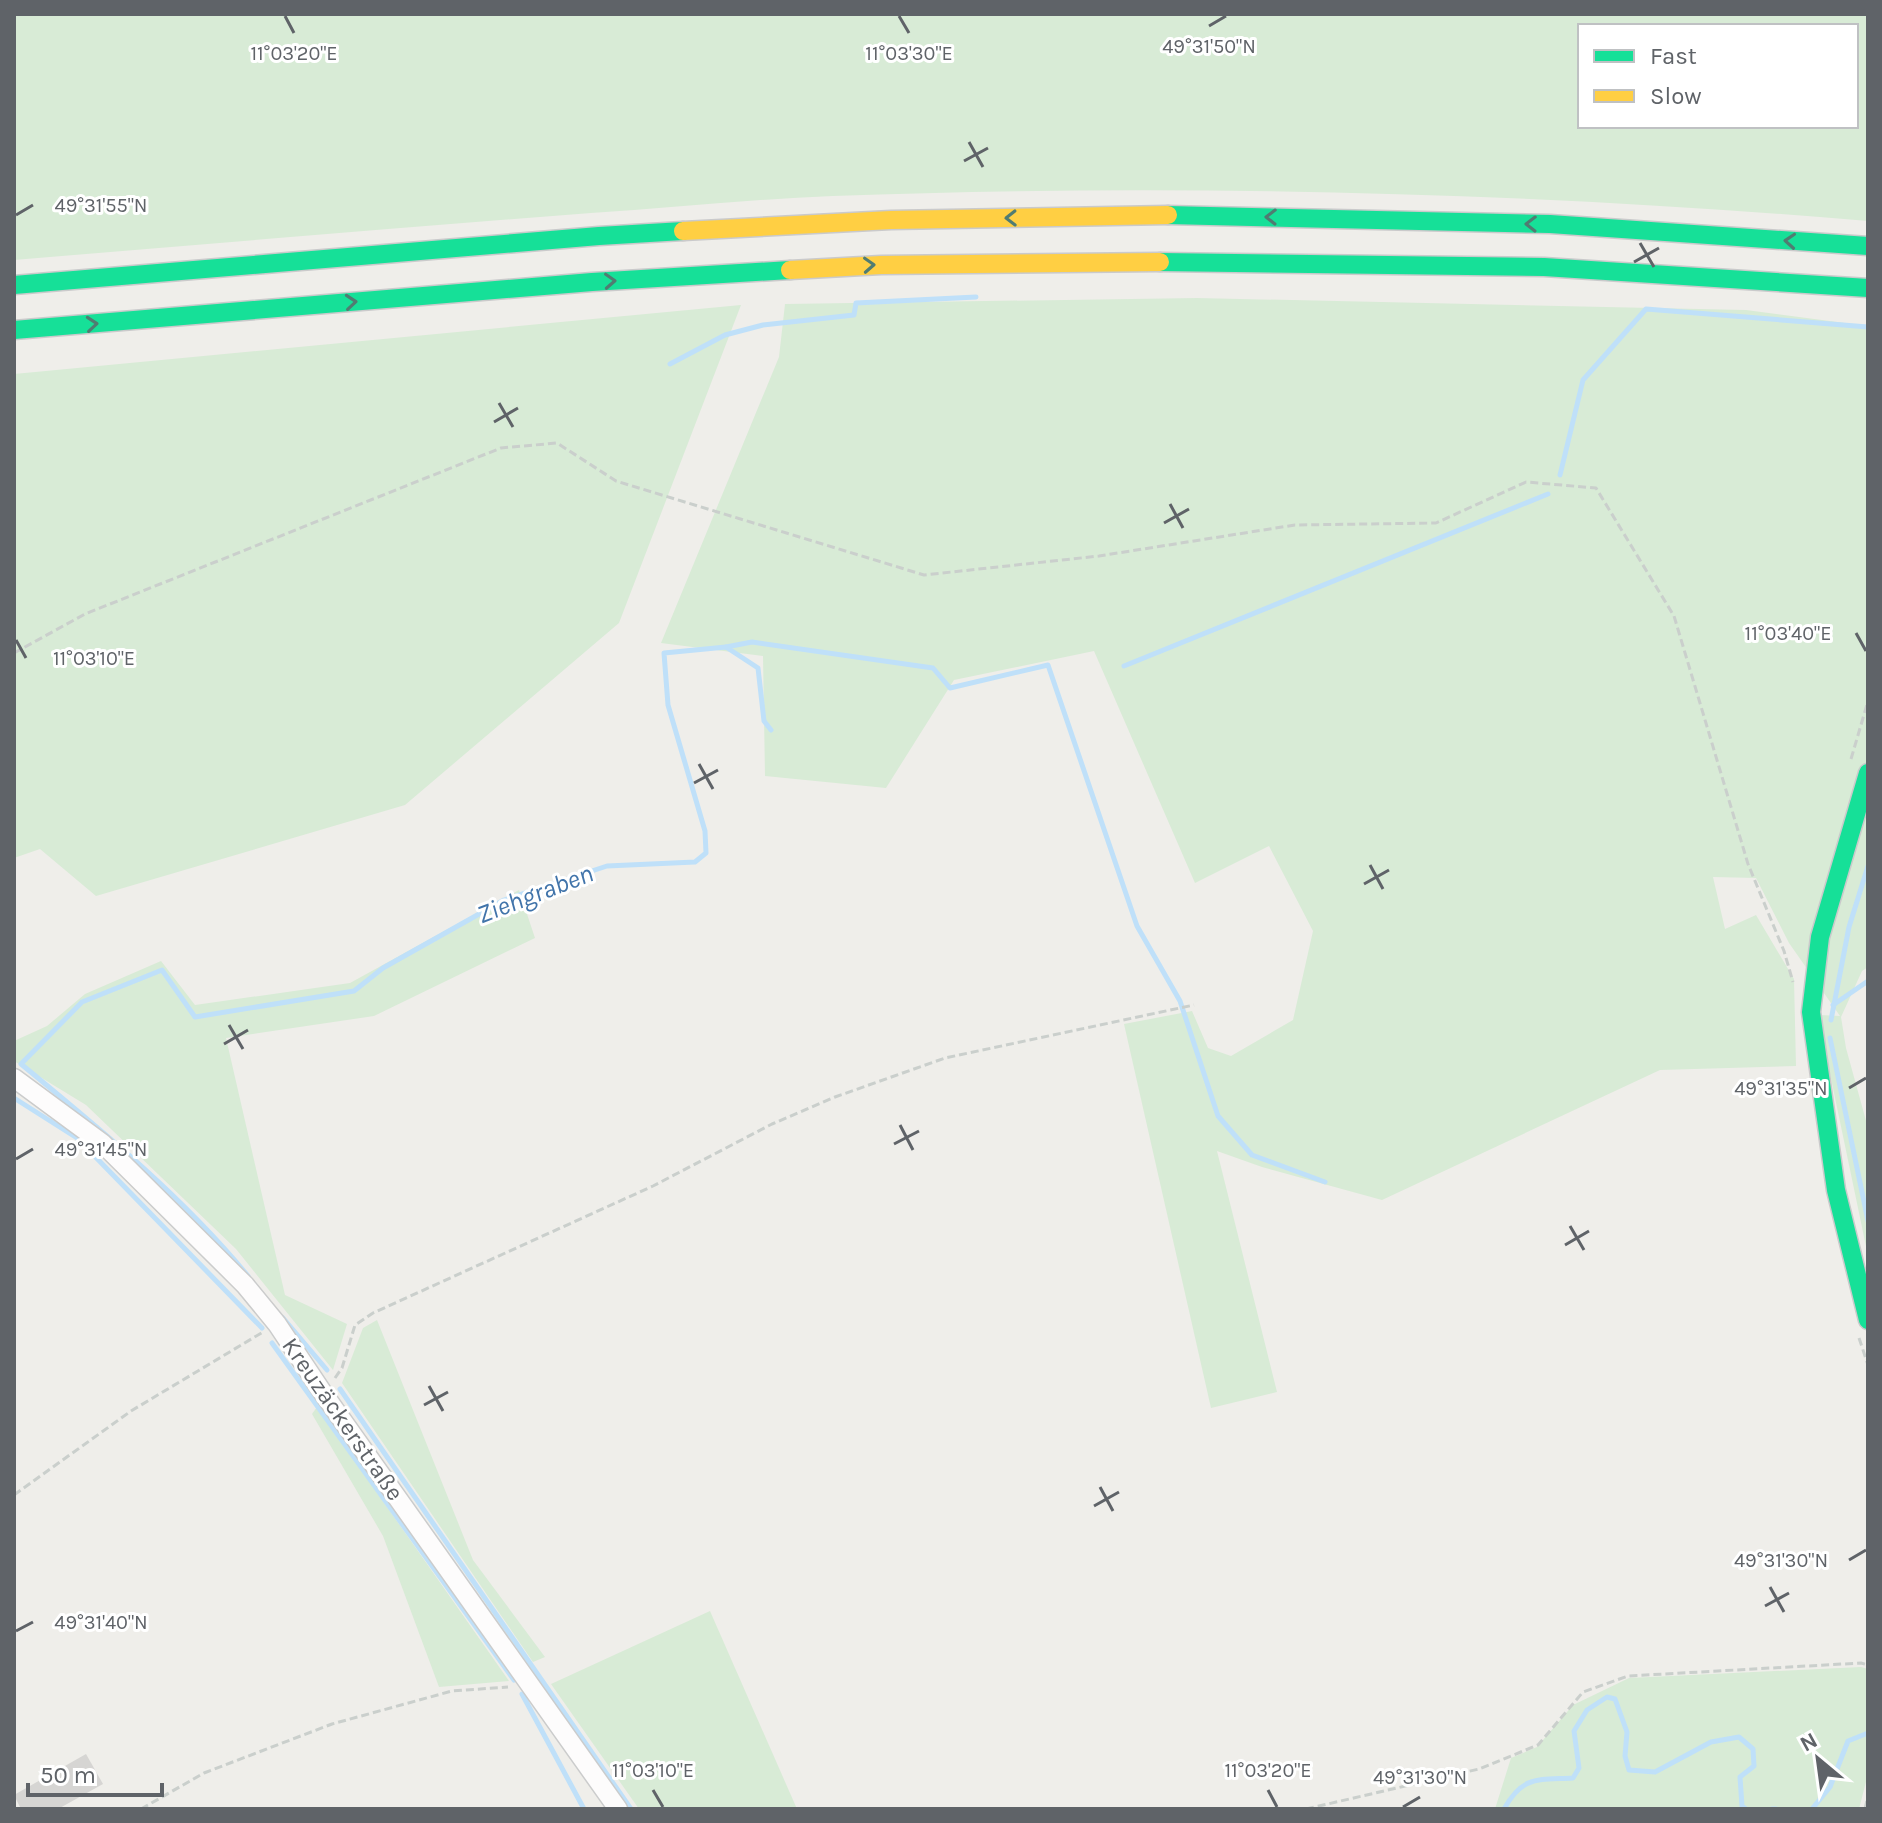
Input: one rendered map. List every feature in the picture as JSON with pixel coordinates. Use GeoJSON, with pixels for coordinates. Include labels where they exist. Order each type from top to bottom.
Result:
{"type":"FeatureCollection","features":[{"type":"Feature","properties":{"kind":"main road"},"geometry":{"type":"LineString","coordinates":[[14,285],[599,236],[891,220],[1181,215],[1550,224],[1868,246]]}},
{"type":"Feature","properties":{"kind":"main road"},"geometry":{"type":"LineString","coordinates":[[14,330],[592,282],[881,265],[1205,262],[1544,267],[1868,288]]}},
{"type":"Feature","properties":{"kind":"main road"},"geometry":{"type":"LineString","coordinates":[[1868,773],[1820,937],[1811,1012],[1838,1200],[1868,1320]]}},
{"type":"Feature","properties":{"kind":"street","name":"Kreuzäckerstraße"},"geometry":{"type":"LineString","coordinates":[[14,1078],[102,1143],[245,1285],[277,1324],[618,1809]]}},
{"type":"Feature","properties":{"kind":"path"},"geometry":{"type":"LineString","coordinates":[[14,653],[85,614],[501,448],[557,443],[616,481],[924,575],[1099,556],[1295,525],[1436,523],[1526,482],[1596,488],[1674,616],[1748,864],[1784,951],[1795,988]]}},
{"type":"Feature","properties":{"kind":"path"},"geometry":{"type":"LineString","coordinates":[[323,1393],[342,1368],[355,1325],[373,1313],[653,1186],[772,1124],[835,1097],[945,1058],[1194,1005]]}},
{"type":"Feature","properties":{"kind":"path"},"geometry":{"type":"LineString","coordinates":[[14,1495],[131,1411],[277,1324]]}},
{"type":"Feature","properties":{"kind":"path"},"geometry":{"type":"LineString","coordinates":[[1306,1809],[1479,1769],[1538,1745],[1583,1692],[1628,1676],[1868,1665]]}},
{"type":"Feature","properties":{"kind":"path"},"geometry":{"type":"LineString","coordinates":[[141,1809],[204,1773],[332,1724],[452,1691],[532,1685]]}},
{"type":"Feature","properties":{"kind":"path"},"geometry":{"type":"LineString","coordinates":[[1865,1809],[1868,1796]]}},
{"type":"Feature","properties":{"kind":"green space"},"geometry":{"type":"Polygon","coordinates":[[[14,14],[1868,14],[1868,221],[1480,197],[1092,190],[833,196],[14,260],[14,14]]]}},
{"type":"Feature","properties":{"kind":"green space"},"geometry":{"type":"Polygon","coordinates":[[[1197,298],[1746,310],[1868,326],[1868,967],[1862,971],[1841,1017],[1846,1048],[1868,1128],[1868,1256],[1820,1015],[1840,1016],[1789,943],[1756,878],[1713,877],[1725,929],[1756,915],[1794,979],[1796,1066],[1660,1070],[1382,1200],[1262,1167],[1217,1151],[1277,1392],[1211,1408],[1124,1024],[1192,1011],[1208,1048],[1231,1056],[1293,1020],[1313,931],[1269,846],[1195,883],[1094,651],[954,680],[886,788],[765,776],[763,656],[661,643],[779,357],[785,304],[1197,298]]]}},
{"type":"Feature","properties":{"kind":"green space"},"geometry":{"type":"Polygon","coordinates":[[[741,305],[619,623],[405,805],[96,896],[40,849],[14,858],[14,374],[741,305]]]}},
{"type":"Feature","properties":{"kind":"green space"},"geometry":{"type":"Polygon","coordinates":[[[519,890],[535,938],[374,1016],[226,1038],[285,1295],[347,1324],[333,1370],[236,1249],[86,1105],[14,1061],[14,1041],[47,1026],[85,994],[161,961],[195,1005],[350,983],[519,890]]]}},
{"type":"Feature","properties":{"kind":"green space"},"geometry":{"type":"Polygon","coordinates":[[[377,1320],[473,1560],[545,1657],[533,1662],[342,1383],[363,1328],[377,1320]]]}},
{"type":"Feature","properties":{"kind":"green space"},"geometry":{"type":"Polygon","coordinates":[[[317,1407],[509,1681],[439,1687],[383,1536],[312,1414],[317,1407]]]}},
{"type":"Feature","properties":{"kind":"green space"},"geometry":{"type":"Polygon","coordinates":[[[710,1611],[797,1809],[639,1809],[551,1684],[710,1611]]]}},
{"type":"Feature","properties":{"kind":"green space"},"geometry":{"type":"Polygon","coordinates":[[[1868,1669],[1868,1774],[1859,1809],[1495,1809],[1511,1758],[1537,1747],[1573,1705],[1629,1678],[1868,1669]]]}},
{"type":"Feature","properties":{"kind":"building"},"geometry":{"type":"Polygon","coordinates":[[[86,1754],[103,1784],[58,1809],[21,1809],[14,1795],[86,1754]]]}},
{"type":"Feature","properties":{"kind":"waterway"},"geometry":{"type":"LineString","coordinates":[[670,364],[725,335],[763,325],[854,315],[856,303],[976,297]]}},
{"type":"Feature","properties":{"kind":"waterway"},"geometry":{"type":"LineString","coordinates":[[1560,475],[1583,380],[1646,309],[1868,327]]}},
{"type":"Feature","properties":{"kind":"waterway"},"geometry":{"type":"LineString","coordinates":[[1124,666],[1548,494]]}},
{"type":"Feature","properties":{"kind":"waterway"},"geometry":{"type":"LineString","coordinates":[[726,647],[752,642],[933,668],[950,688],[1048,665],[1137,926],[1180,1001],[1218,1116],[1252,1155],[1325,1182]]}},
{"type":"Feature","properties":{"kind":"waterway","name":"Ziehgraben"},"geometry":{"type":"LineString","coordinates":[[248,1276],[168,1191],[21,1064],[82,1002],[162,970],[195,1017],[354,991],[383,968],[504,900],[607,866],[695,862],[706,853],[705,831],[668,705],[664,653],[726,647],[758,668],[764,721],[771,730]]}},
{"type":"Feature","properties":{"kind":"waterway"},"geometry":{"type":"LineString","coordinates":[[1831,1020],[1849,927],[1868,866]]}},
{"type":"Feature","properties":{"kind":"waterway"},"geometry":{"type":"LineString","coordinates":[[1833,1005],[1868,981]]}},
{"type":"Feature","properties":{"kind":"waterway"},"geometry":{"type":"LineString","coordinates":[[1830,1038],[1868,1221]]}},
{"type":"Feature","properties":{"kind":"waterway"},"geometry":{"type":"LineString","coordinates":[[14,1098],[77,1138],[262,1328]]}},
{"type":"Feature","properties":{"kind":"waterway"},"geometry":{"type":"LineString","coordinates":[[283,1318],[327,1370]]}},
{"type":"Feature","properties":{"kind":"waterway"},"geometry":{"type":"LineString","coordinates":[[272,1343],[514,1680]]}},
{"type":"Feature","properties":{"kind":"waterway"},"geometry":{"type":"LineString","coordinates":[[340,1389],[631,1809]]}},
{"type":"Feature","properties":{"kind":"waterway"},"geometry":{"type":"LineString","coordinates":[[522,1694],[584,1809]]}},
{"type":"Feature","properties":{"kind":"waterway"},"geometry":{"type":"LineString","coordinates":[[1504,1809],[1525,1785],[1541,1780],[1573,1778],[1579,1768],[1574,1731],[1587,1710],[1607,1697],[1615,1699],[1627,1732],[1625,1756],[1629,1770],[1655,1772],[1711,1742],[1739,1737],[1753,1749],[1754,1766],[1740,1777],[1742,1806],[1746,1809]]}},
{"type":"Feature","properties":{"kind":"waterway"},"geometry":{"type":"LineString","coordinates":[[1812,1809],[1830,1787],[1848,1741],[1868,1733]]}},
{"type":"Feature","properties":{"kind":"traffic: fast"},"geometry":{"type":"LineString","coordinates":[[1168,215],[1550,224],[1868,246]]}},
{"type":"Feature","properties":{"kind":"traffic: fast"},"geometry":{"type":"LineString","coordinates":[[14,285],[683,231]]}},
{"type":"Feature","properties":{"kind":"traffic: fast"},"geometry":{"type":"LineString","coordinates":[[1160,262],[1544,267],[1868,288]]}},
{"type":"Feature","properties":{"kind":"traffic: fast"},"geometry":{"type":"LineString","coordinates":[[14,330],[592,282],[790,270]]}},
{"type":"Feature","properties":{"kind":"traffic: fast"},"geometry":{"type":"LineString","coordinates":[[1868,773],[1820,937],[1811,1012],[1836,1190],[1868,1320]]}},
{"type":"Feature","properties":{"kind":"traffic: slow"},"geometry":{"type":"LineString","coordinates":[[683,231],[891,220],[1168,215]]}},
{"type":"Feature","properties":{"kind":"traffic: slow"},"geometry":{"type":"LineString","coordinates":[[790,270],[881,265],[1160,262]]}}]}
